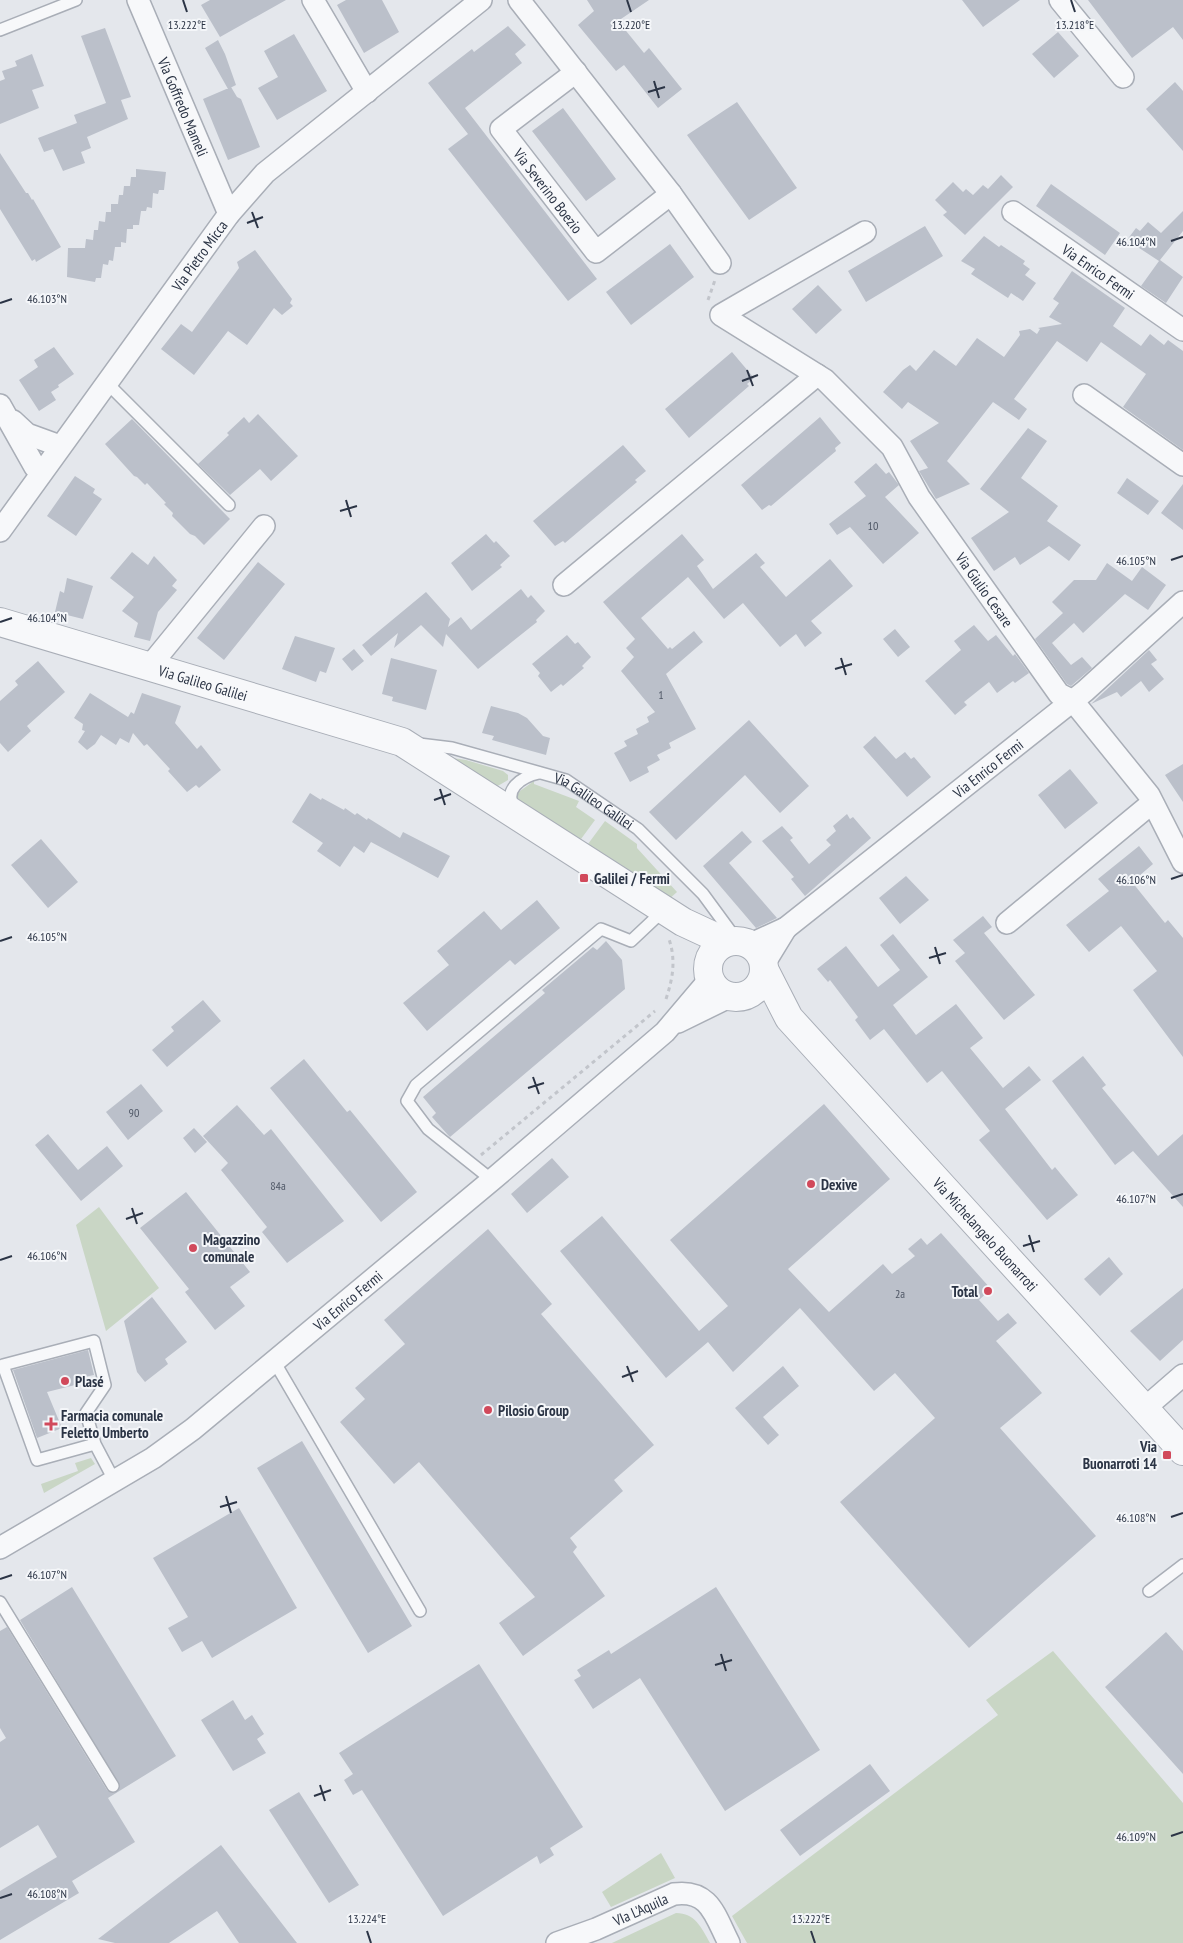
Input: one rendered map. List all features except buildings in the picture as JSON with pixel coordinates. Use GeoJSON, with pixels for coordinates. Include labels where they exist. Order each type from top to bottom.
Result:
{"type":"FeatureCollection","features":[{"type":"Feature","properties":{"kind":"street","name":"Via Goffredo Mameli"},"geometry":{"type":"LineString","coordinates":[[138,0],[229,214]]}},
{"type":"Feature","properties":{"kind":"street"},"geometry":{"type":"LineString","coordinates":[[313,0],[367,92]]}},
{"type":"Feature","properties":{"kind":"street","name":"Via Pietro Micca"},"geometry":{"type":"LineString","coordinates":[[0,531],[229,214],[265,173],[481,0]]}},
{"type":"Feature","properties":{"kind":"street"},"geometry":{"type":"LineString","coordinates":[[519,0],[671,194],[720,263]]}},
{"type":"Feature","properties":{"kind":"street"},"geometry":{"type":"LineString","coordinates":[[1060,0],[1123,77]]}},
{"type":"Feature","properties":{"kind":"street","name":"Via Severino Boezio"},"geometry":{"type":"LineString","coordinates":[[576,72],[501,129],[596,252],[671,194]]}},
{"type":"Feature","properties":{"kind":"street","name":"Via Enrico Fermi"},"geometry":{"type":"LineString","coordinates":[[1013,212],[1183,330]]}},
{"type":"Feature","properties":{"kind":"street"},"geometry":{"type":"LineString","coordinates":[[721,315],[865,232]]}},
{"type":"Feature","properties":{"kind":"street","name":"Via Giulio Cesare"},"geometry":{"type":"LineString","coordinates":[[721,315],[825,380],[892,447],[918,497],[1059,694],[1073,701],[1149,795],[1183,862]]}},
{"type":"Feature","properties":{"kind":"street"},"geometry":{"type":"LineString","coordinates":[[564,585],[818,375]]}},
{"type":"Feature","properties":{"kind":"street"},"geometry":{"type":"LineString","coordinates":[[1084,395],[1183,465]]}},
{"type":"Feature","properties":{"kind":"street"},"geometry":{"type":"LineString","coordinates":[[3,409],[27,434],[60,446]]}},
{"type":"Feature","properties":{"kind":"street"},"geometry":{"type":"LineString","coordinates":[[3,409],[35,467],[42,472]]}},
{"type":"Feature","properties":{"kind":"street","name":"Via Galileo Galilei"},"geometry":{"type":"LineString","coordinates":[[149,668],[264,526]]}},
{"type":"Feature","properties":{"kind":"street","name":"Via Enrico Fermi"},"geometry":{"type":"LineString","coordinates":[[749,952],[786,928],[1073,701],[1183,602]]}},
{"type":"Feature","properties":{"kind":"street","name":"Via Galileo Galilei"},"geometry":{"type":"LineString","coordinates":[[0,622],[402,742],[521,816],[672,922],[749,952]]}},
{"type":"Feature","properties":{"kind":"street"},"geometry":{"type":"LineString","coordinates":[[1008,923],[1152,803]]}},
{"type":"Feature","properties":{"kind":"street","name":"Via Galileo Galilei"},"geometry":{"type":"LineString","coordinates":[[672,922],[722,985]]}},
{"type":"Feature","properties":{"kind":"street"},"geometry":{"type":"LineString","coordinates":[[714,951],[749,952],[758,987],[722,985],[714,951]]}},
{"type":"Feature","properties":{"kind":"street","name":"Via Michelangelo Buonarroti"},"geometry":{"type":"LineString","coordinates":[[749,952],[789,1018],[1183,1451]]}},
{"type":"Feature","properties":{"kind":"street","name":"Via Enrico Fermi"},"geometry":{"type":"LineString","coordinates":[[0,1548],[153,1458],[193,1429],[722,985]]}},
{"type":"Feature","properties":{"kind":"street","name":"Via Michelangelo Buonarroti"},"geometry":{"type":"LineString","coordinates":[[722,985],[789,1018]]}},
{"type":"Feature","properties":{"kind":"street"},"geometry":{"type":"LineString","coordinates":[[1145,1408],[1183,1375]]}},
{"type":"Feature","properties":{"kind":"street","name":"VIa L'Aquila"},"geometry":{"type":"LineString","coordinates":[[557,1943],[674,1894],[686,1892],[701,1896],[709,1904],[729,1943]]}},
{"type":"Feature","properties":{"kind":"lane"},"geometry":{"type":"LineString","coordinates":[[0,30],[76,0]]}},
{"type":"Feature","properties":{"kind":"lane"},"geometry":{"type":"LineString","coordinates":[[107,383],[229,505]]}},
{"type":"Feature","properties":{"kind":"lane","name":"Via Galileo Galilei"},"geometry":{"type":"LineString","coordinates":[[402,742],[452,748],[566,780],[638,829],[703,894],[749,952]]}},
{"type":"Feature","properties":{"kind":"lane"},"geometry":{"type":"LineString","coordinates":[[521,816],[510,798],[511,790],[529,775],[540,773]]}},
{"type":"Feature","properties":{"kind":"lane"},"geometry":{"type":"LineString","coordinates":[[492,1180],[428,1129],[407,1101],[416,1085],[601,929],[631,941],[672,922]]}},
{"type":"Feature","properties":{"kind":"lane"},"geometry":{"type":"LineString","coordinates":[[95,1444],[37,1460],[3,1365],[94,1341],[105,1385],[86,1413],[95,1444],[114,1482]]}},
{"type":"Feature","properties":{"kind":"lane"},"geometry":{"type":"LineString","coordinates":[[274,1361],[420,1611]]}},
{"type":"Feature","properties":{"kind":"lane"},"geometry":{"type":"LineString","coordinates":[[1149,1591],[1183,1565]]}},
{"type":"Feature","properties":{"kind":"lane"},"geometry":{"type":"LineString","coordinates":[[0,1602],[113,1786]]}},
{"type":"Feature","properties":{"kind":"path"},"geometry":{"type":"LineString","coordinates":[[720,263],[706,304],[721,315]]}},
{"type":"Feature","properties":{"kind":"path"},"geometry":{"type":"LineString","coordinates":[[662,1004],[672,983],[674,961],[672,922]]}},
{"type":"Feature","properties":{"kind":"path"},"geometry":{"type":"LineString","coordinates":[[470,1163],[657,1010]]}},
{"type":"Feature","properties":{"kind":"green space"},"geometry":{"type":"Polygon","coordinates":[[[432,755],[466,760],[503,771],[508,775],[508,780],[496,787],[432,755]]]}},
{"type":"Feature","properties":{"kind":"green space"},"geometry":{"type":"Polygon","coordinates":[[[534,781],[534,784],[579,801],[576,807],[595,820],[581,839],[514,800],[520,791],[534,781]]]}},
{"type":"Feature","properties":{"kind":"green space"},"geometry":{"type":"Polygon","coordinates":[[[605,821],[637,844],[637,848],[677,892],[668,900],[640,877],[588,844],[605,821]]]}},
{"type":"Feature","properties":{"kind":"green space"},"geometry":{"type":"Polygon","coordinates":[[[99,1207],[159,1288],[106,1331],[76,1225],[99,1207]]]}},
{"type":"Feature","properties":{"kind":"green space"},"geometry":{"type":"Polygon","coordinates":[[[91,1458],[95,1464],[44,1493],[41,1484],[78,1471],[75,1463],[91,1458]]]}},
{"type":"Feature","properties":{"kind":"green space"},"geometry":{"type":"Polygon","coordinates":[[[1053,1651],[1183,1803],[1183,1943],[747,1943],[732,1916],[998,1715],[986,1700],[1053,1651]]]}},
{"type":"Feature","properties":{"kind":"green space"},"geometry":{"type":"Polygon","coordinates":[[[661,1853],[675,1878],[611,1907],[602,1892],[661,1853]]]}},
{"type":"Feature","properties":{"kind":"green space"},"geometry":{"type":"Polygon","coordinates":[[[676,1913],[693,1918],[710,1943],[612,1943],[676,1913]]]}},
{"type":"Feature","properties":{"kind":"place","name":"Galilei / Fermi"},"geometry":{"type":"Point","coordinates":[584,878]}},
{"type":"Feature","properties":{"kind":"place","name":"Dexive"},"geometry":{"type":"Point","coordinates":[811,1184]}},
{"type":"Feature","properties":{"kind":"place","name":"Magazzino comunale"},"geometry":{"type":"Point","coordinates":[193,1248]}},
{"type":"Feature","properties":{"kind":"place","name":"Total"},"geometry":{"type":"Point","coordinates":[988,1291]}},
{"type":"Feature","properties":{"kind":"place","name":"Plasé"},"geometry":{"type":"Point","coordinates":[65,1381]}},
{"type":"Feature","properties":{"kind":"place","name":"Pilosio Group"},"geometry":{"type":"Point","coordinates":[488,1410]}},
{"type":"Feature","properties":{"kind":"place","name":"Farmacia comunale Feletto Umberto"},"geometry":{"type":"Point","coordinates":[51,1424]}},
{"type":"Feature","properties":{"kind":"place","name":"Via Buonarroti 14"},"geometry":{"type":"Point","coordinates":[1167,1455]}}]}
